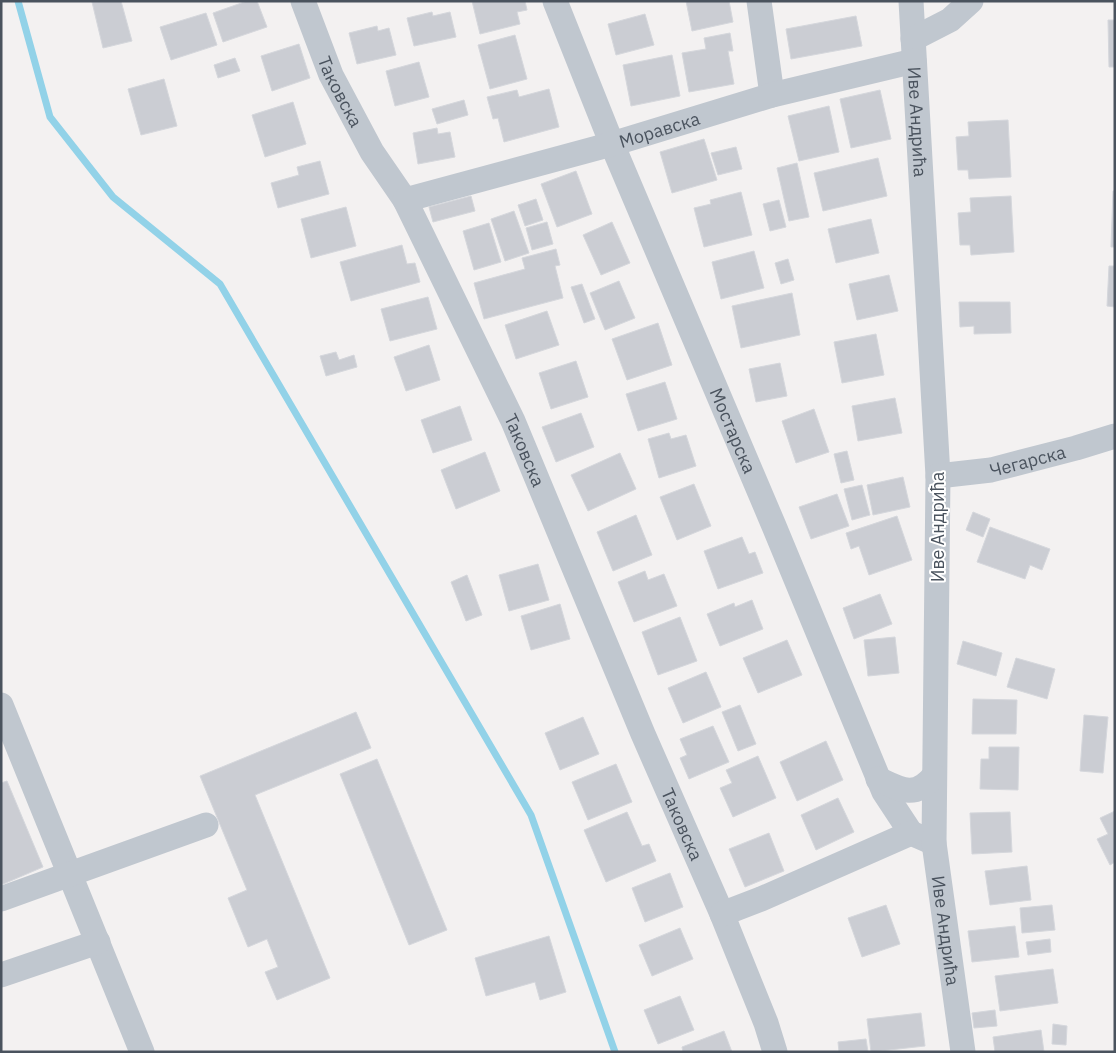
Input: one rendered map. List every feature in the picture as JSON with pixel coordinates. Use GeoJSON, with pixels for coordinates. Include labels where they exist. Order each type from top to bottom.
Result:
{"type":"FeatureCollection","features":[{"type":"Feature","properties":{"kind":"street","name":"Таковска"},"geometry":{"type":"LineString","coordinates":[[303,1],[332,75],[372,152],[405,200],[513,421],[640,725],[722,914],[766,1023],[775,1052]]}},
{"type":"Feature","properties":{"kind":"street","name":"Мостарска"},"geometry":{"type":"LineString","coordinates":[[555,1],[612,144],[774,526],[878,779],[884,792],[911,833]]}},
{"type":"Feature","properties":{"kind":"street"},"geometry":{"type":"LineString","coordinates":[[759,1],[772,95]]}},
{"type":"Feature","properties":{"kind":"street","name":"Иве Андрића"},"geometry":{"type":"LineString","coordinates":[[911,1],[938,476],[934,843],[963,1052]]}},
{"type":"Feature","properties":{"kind":"street","name":"Моравска"},"geometry":{"type":"LineString","coordinates":[[405,200],[612,144],[914,50],[971,1]]}},
{"type":"Feature","properties":{"kind":"street","name":"Чегарска"},"geometry":{"type":"LineString","coordinates":[[938,476],[991,470],[1115,436]]}},
{"type":"Feature","properties":{"kind":"street"},"geometry":{"type":"LineString","coordinates":[[1,705],[142,1052]]}},
{"type":"Feature","properties":{"kind":"street"},"geometry":{"type":"LineString","coordinates":[[878,779],[900,789],[909,790],[922,787],[934,776]]}},
{"type":"Feature","properties":{"kind":"street"},"geometry":{"type":"LineString","coordinates":[[1,899],[206,825]]}},
{"type":"Feature","properties":{"kind":"street"},"geometry":{"type":"LineString","coordinates":[[722,914],[761,899],[911,833],[934,843]]}},
{"type":"Feature","properties":{"kind":"street"},"geometry":{"type":"LineString","coordinates":[[1,975],[98,942]]}},
{"type":"Feature","properties":{"kind":"building"},"geometry":{"type":"Polygon","coordinates":[[[121,1],[132,41],[103,48],[92,2],[121,1]]]}},
{"type":"Feature","properties":{"kind":"building"},"geometry":{"type":"Polygon","coordinates":[[[247,1],[257,1],[267,27],[223,42],[213,13],[247,1]]]}},
{"type":"Feature","properties":{"kind":"building"},"geometry":{"type":"Polygon","coordinates":[[[472,1],[525,1],[527,10],[517,12],[520,24],[480,34],[472,1]]]}},
{"type":"Feature","properties":{"kind":"building"},"geometry":{"type":"Polygon","coordinates":[[[686,1],[729,1],[733,22],[692,31],[686,1]]]}},
{"type":"Feature","properties":{"kind":"building"},"geometry":{"type":"Polygon","coordinates":[[[432,12],[433,16],[450,12],[456,37],[414,46],[407,18],[432,12]]]}},
{"type":"Feature","properties":{"kind":"building"},"geometry":{"type":"Polygon","coordinates":[[[206,13],[217,45],[171,60],[160,27],[206,13]]]}},
{"type":"Feature","properties":{"kind":"building"},"geometry":{"type":"Polygon","coordinates":[[[645,14],[654,45],[616,55],[608,24],[645,14]]]}},
{"type":"Feature","properties":{"kind":"building"},"geometry":{"type":"Polygon","coordinates":[[[856,16],[862,46],[791,59],[786,29],[856,16]]]}},
{"type":"Feature","properties":{"kind":"building"},"geometry":{"type":"Polygon","coordinates":[[[1108,20],[1115,20],[1115,67],[1109,67],[1108,20]]]}},
{"type":"Feature","properties":{"kind":"building"},"geometry":{"type":"Polygon","coordinates":[[[377,26],[378,31],[389,28],[396,55],[357,64],[349,33],[377,26]]]}},
{"type":"Feature","properties":{"kind":"building"},"geometry":{"type":"Polygon","coordinates":[[[730,33],[733,51],[728,51],[734,84],[689,92],[682,53],[706,49],[704,38],[730,33]]]}},
{"type":"Feature","properties":{"kind":"building"},"geometry":{"type":"Polygon","coordinates":[[[515,35],[527,79],[490,89],[478,45],[515,35]]]}},
{"type":"Feature","properties":{"kind":"building"},"geometry":{"type":"Polygon","coordinates":[[[299,44],[310,78],[272,91],[261,56],[299,44]]]}},
{"type":"Feature","properties":{"kind":"building"},"geometry":{"type":"Polygon","coordinates":[[[672,55],[680,96],[631,106],[623,65],[672,55]]]}},
{"type":"Feature","properties":{"kind":"building"},"geometry":{"type":"Polygon","coordinates":[[[235,58],[240,71],[218,78],[214,65],[235,58]]]}},
{"type":"Feature","properties":{"kind":"building"},"geometry":{"type":"Polygon","coordinates":[[[419,62],[429,97],[395,106],[386,71],[419,62]]]}},
{"type":"Feature","properties":{"kind":"building"},"geometry":{"type":"Polygon","coordinates":[[[164,79],[177,126],[141,135],[128,89],[164,79]]]}},
{"type":"Feature","properties":{"kind":"building"},"geometry":{"type":"Polygon","coordinates":[[[549,89],[559,127],[504,142],[498,118],[493,119],[487,97],[517,90],[519,97],[549,89]]]}},
{"type":"Feature","properties":{"kind":"building"},"geometry":{"type":"Polygon","coordinates":[[[880,90],[891,139],[851,148],[840,99],[880,90]]]}},
{"type":"Feature","properties":{"kind":"building"},"geometry":{"type":"Polygon","coordinates":[[[464,100],[468,115],[437,124],[432,109],[464,100]]]}},
{"type":"Feature","properties":{"kind":"building"},"geometry":{"type":"Polygon","coordinates":[[[293,102],[306,144],[265,157],[252,115],[293,102]]]}},
{"type":"Feature","properties":{"kind":"building"},"geometry":{"type":"Polygon","coordinates":[[[829,106],[839,152],[799,161],[788,116],[829,106]]]}},
{"type":"Feature","properties":{"kind":"building"},"geometry":{"type":"Polygon","coordinates":[[[1008,120],[1011,177],[969,179],[968,170],[958,170],[956,137],[969,136],[968,122],[1008,120]]]}},
{"type":"Feature","properties":{"kind":"building"},"geometry":{"type":"Polygon","coordinates":[[[437,128],[438,134],[450,132],[455,157],[418,164],[413,133],[437,128]]]}},
{"type":"Feature","properties":{"kind":"building"},"geometry":{"type":"Polygon","coordinates":[[[704,139],[717,180],[672,193],[660,152],[704,139]]]}},
{"type":"Feature","properties":{"kind":"building"},"geometry":{"type":"Polygon","coordinates":[[[736,147],[742,169],[718,175],[711,153],[736,147]]]}},
{"type":"Feature","properties":{"kind":"building"},"geometry":{"type":"Polygon","coordinates":[[[878,158],[887,196],[823,211],[814,173],[878,158]]]}},
{"type":"Feature","properties":{"kind":"building"},"geometry":{"type":"Polygon","coordinates":[[[320,161],[329,194],[278,208],[271,183],[299,175],[297,167],[320,161]]]}},
{"type":"Feature","properties":{"kind":"building"},"geometry":{"type":"Polygon","coordinates":[[[797,163],[809,217],[789,221],[777,168],[797,163]]]}},
{"type":"Feature","properties":{"kind":"building"},"geometry":{"type":"Polygon","coordinates":[[[576,171],[592,214],[557,227],[541,184],[576,171]]]}},
{"type":"Feature","properties":{"kind":"building"},"geometry":{"type":"Polygon","coordinates":[[[1113,191],[1115,191],[1115,247],[1111,247],[1113,191]]]}},
{"type":"Feature","properties":{"kind":"building"},"geometry":{"type":"Polygon","coordinates":[[[741,192],[752,235],[704,247],[694,208],[711,204],[710,200],[741,192]]]}},
{"type":"Feature","properties":{"kind":"building"},"geometry":{"type":"Polygon","coordinates":[[[471,196],[475,211],[433,222],[429,207],[471,196]]]}},
{"type":"Feature","properties":{"kind":"building"},"geometry":{"type":"Polygon","coordinates":[[[1011,196],[1014,252],[971,255],[970,245],[960,245],[958,213],[971,212],[970,198],[1011,196]]]}},
{"type":"Feature","properties":{"kind":"building"},"geometry":{"type":"Polygon","coordinates":[[[536,199],[543,220],[525,226],[518,205],[536,199]]]}},
{"type":"Feature","properties":{"kind":"building"},"geometry":{"type":"Polygon","coordinates":[[[779,200],[786,227],[770,231],[763,204],[779,200]]]}},
{"type":"Feature","properties":{"kind":"building"},"geometry":{"type":"Polygon","coordinates":[[[346,207],[356,246],[311,258],[301,219],[346,207]]]}},
{"type":"Feature","properties":{"kind":"building"},"geometry":{"type":"Polygon","coordinates":[[[514,211],[529,253],[505,261],[491,219],[514,211]]]}},
{"type":"Feature","properties":{"kind":"building"},"geometry":{"type":"Polygon","coordinates":[[[871,219],[879,253],[836,263],[828,229],[871,219]]]}},
{"type":"Feature","properties":{"kind":"building"},"geometry":{"type":"Polygon","coordinates":[[[547,222],[553,244],[532,250],[526,228],[547,222]]]}},
{"type":"Feature","properties":{"kind":"building"},"geometry":{"type":"Polygon","coordinates":[[[612,222],[630,263],[601,275],[583,235],[612,222]]]}},
{"type":"Feature","properties":{"kind":"building"},"geometry":{"type":"Polygon","coordinates":[[[489,223],[501,262],[474,270],[463,231],[489,223]]]}},
{"type":"Feature","properties":{"kind":"building"},"geometry":{"type":"Polygon","coordinates":[[[402,245],[407,264],[415,263],[420,282],[351,301],[340,262],[402,245]]]}},
{"type":"Feature","properties":{"kind":"building"},"geometry":{"type":"Polygon","coordinates":[[[556,249],[560,265],[555,266],[563,298],[484,319],[474,283],[525,269],[522,258],[556,249]]]}},
{"type":"Feature","properties":{"kind":"building"},"geometry":{"type":"Polygon","coordinates":[[[754,251],[764,288],[721,299],[712,262],[754,251]]]}},
{"type":"Feature","properties":{"kind":"building"},"geometry":{"type":"Polygon","coordinates":[[[788,259],[794,280],[781,284],[775,263],[788,259]]]}},
{"type":"Feature","properties":{"kind":"building"},"geometry":{"type":"Polygon","coordinates":[[[1109,266],[1115,266],[1115,307],[1107,306],[1109,266]]]}},
{"type":"Feature","properties":{"kind":"building"},"geometry":{"type":"Polygon","coordinates":[[[889,275],[898,311],[857,320],[849,284],[889,275]]]}},
{"type":"Feature","properties":{"kind":"building"},"geometry":{"type":"Polygon","coordinates":[[[619,281],[635,318],[605,330],[590,293],[619,281]]]}},
{"type":"Feature","properties":{"kind":"building"},"geometry":{"type":"Polygon","coordinates":[[[582,284],[595,319],[584,323],[571,287],[582,284]]]}},
{"type":"Feature","properties":{"kind":"building"},"geometry":{"type":"Polygon","coordinates":[[[792,293],[800,335],[741,348],[732,306],[792,293]]]}},
{"type":"Feature","properties":{"kind":"building"},"geometry":{"type":"Polygon","coordinates":[[[428,297],[437,329],[390,341],[381,309],[428,297]]]}},
{"type":"Feature","properties":{"kind":"building"},"geometry":{"type":"Polygon","coordinates":[[[959,302],[1010,302],[1011,333],[974,334],[974,326],[960,327],[959,302]]]}},
{"type":"Feature","properties":{"kind":"building"},"geometry":{"type":"Polygon","coordinates":[[[547,311],[559,345],[516,359],[505,325],[547,311]]]}},
{"type":"Feature","properties":{"kind":"building"},"geometry":{"type":"Polygon","coordinates":[[[658,323],[672,365],[627,380],[612,339],[658,323]]]}},
{"type":"Feature","properties":{"kind":"building"},"geometry":{"type":"Polygon","coordinates":[[[876,334],[884,375],[842,383],[834,342],[876,334]]]}},
{"type":"Feature","properties":{"kind":"building"},"geometry":{"type":"Polygon","coordinates":[[[429,345],[440,380],[406,391],[394,357],[429,345]]]}},
{"type":"Feature","properties":{"kind":"building"},"geometry":{"type":"Polygon","coordinates":[[[336,352],[339,360],[354,355],[357,367],[326,376],[320,356],[336,352]]]}},
{"type":"Feature","properties":{"kind":"building"},"geometry":{"type":"Polygon","coordinates":[[[576,361],[588,397],[551,409],[539,373],[576,361]]]}},
{"type":"Feature","properties":{"kind":"building"},"geometry":{"type":"Polygon","coordinates":[[[780,363],[787,396],[756,402],[749,369],[780,363]]]}},
{"type":"Feature","properties":{"kind":"building"},"geometry":{"type":"Polygon","coordinates":[[[665,382],[677,419],[638,431],[626,394],[665,382]]]}},
{"type":"Feature","properties":{"kind":"building"},"geometry":{"type":"Polygon","coordinates":[[[895,398],[902,433],[858,441],[852,406],[895,398]]]}},
{"type":"Feature","properties":{"kind":"building"},"geometry":{"type":"Polygon","coordinates":[[[460,406],[472,440],[433,453],[421,420],[460,406]]]}},
{"type":"Feature","properties":{"kind":"building"},"geometry":{"type":"Polygon","coordinates":[[[814,409],[829,452],[796,463],[782,421],[814,409]]]}},
{"type":"Feature","properties":{"kind":"building"},"geometry":{"type":"Polygon","coordinates":[[[581,413],[594,447],[556,462],[542,427],[581,413]]]}},
{"type":"Feature","properties":{"kind":"building"},"geometry":{"type":"Polygon","coordinates":[[[669,433],[671,439],[686,435],[696,466],[659,478],[648,439],[669,433]]]}},
{"type":"Feature","properties":{"kind":"building"},"geometry":{"type":"Polygon","coordinates":[[[847,451],[854,480],[841,483],[834,454],[847,451]]]}},
{"type":"Feature","properties":{"kind":"building"},"geometry":{"type":"Polygon","coordinates":[[[485,452],[500,491],[456,509],[441,470],[485,452]]]}},
{"type":"Feature","properties":{"kind":"building"},"geometry":{"type":"Polygon","coordinates":[[[620,453],[636,489],[588,511],[571,475],[620,453]]]}},
{"type":"Feature","properties":{"kind":"building"},"geometry":{"type":"Polygon","coordinates":[[[903,477],[910,507],[873,515],[867,485],[903,477]]]}},
{"type":"Feature","properties":{"kind":"building"},"geometry":{"type":"Polygon","coordinates":[[[694,484],[711,526],[677,540],[660,497],[694,484]]]}},
{"type":"Feature","properties":{"kind":"building"},"geometry":{"type":"Polygon","coordinates":[[[862,485],[870,515],[852,520],[844,489],[862,485]]]}},
{"type":"Feature","properties":{"kind":"building"},"geometry":{"type":"Polygon","coordinates":[[[837,494],[849,526],[811,539],[799,507],[837,494]]]}},
{"type":"Feature","properties":{"kind":"building"},"geometry":{"type":"Polygon","coordinates":[[[973,512],[990,519],[983,537],[966,530],[973,512]]]}},
{"type":"Feature","properties":{"kind":"building"},"geometry":{"type":"Polygon","coordinates":[[[636,515],[652,555],[613,571],[597,532],[636,515]]]}},
{"type":"Feature","properties":{"kind":"building"},"geometry":{"type":"Polygon","coordinates":[[[897,516],[912,560],[869,575],[859,546],[851,549],[846,533],[897,516]]]}},
{"type":"Feature","properties":{"kind":"building"},"geometry":{"type":"Polygon","coordinates":[[[990,527],[1050,549],[1042,570],[1030,565],[1025,579],[977,562],[990,527]]]}},
{"type":"Feature","properties":{"kind":"building"},"geometry":{"type":"Polygon","coordinates":[[[742,537],[749,554],[755,552],[763,573],[718,589],[704,551],[742,537]]]}},
{"type":"Feature","properties":{"kind":"building"},"geometry":{"type":"Polygon","coordinates":[[[538,564],[549,600],[509,611],[499,575],[538,564]]]}},
{"type":"Feature","properties":{"kind":"building"},"geometry":{"type":"Polygon","coordinates":[[[645,571],[648,580],[664,574],[677,606],[634,622],[618,582],[645,571]]]}},
{"type":"Feature","properties":{"kind":"building"},"geometry":{"type":"Polygon","coordinates":[[[467,575],[482,615],[466,621],[451,582],[467,575]]]}},
{"type":"Feature","properties":{"kind":"building"},"geometry":{"type":"Polygon","coordinates":[[[880,594],[892,624],[854,639],[843,608],[880,594]]]}},
{"type":"Feature","properties":{"kind":"building"},"geometry":{"type":"Polygon","coordinates":[[[752,600],[763,629],[720,646],[707,614],[734,603],[735,607],[752,600]]]}},
{"type":"Feature","properties":{"kind":"building"},"geometry":{"type":"Polygon","coordinates":[[[560,604],[570,639],[531,650],[521,616],[560,604]]]}},
{"type":"Feature","properties":{"kind":"building"},"geometry":{"type":"Polygon","coordinates":[[[680,617],[697,661],[658,675],[642,632],[680,617]]]}},
{"type":"Feature","properties":{"kind":"building"},"geometry":{"type":"Polygon","coordinates":[[[895,637],[899,673],[868,676],[864,640],[895,637]]]}},
{"type":"Feature","properties":{"kind":"building"},"geometry":{"type":"Polygon","coordinates":[[[787,640],[802,675],[758,693],[743,658],[787,640]]]}},
{"type":"Feature","properties":{"kind":"building"},"geometry":{"type":"Polygon","coordinates":[[[963,641],[1002,653],[996,676],[957,664],[963,641]]]}},
{"type":"Feature","properties":{"kind":"building"},"geometry":{"type":"Polygon","coordinates":[[[1016,658],[1055,669],[1047,699],[1007,687],[1016,658]]]}},
{"type":"Feature","properties":{"kind":"building"},"geometry":{"type":"Polygon","coordinates":[[[706,672],[721,707],[683,723],[668,688],[706,672]]]}},
{"type":"Feature","properties":{"kind":"building"},"geometry":{"type":"Polygon","coordinates":[[[973,699],[1017,700],[1016,734],[972,734],[973,699]]]}},
{"type":"Feature","properties":{"kind":"building"},"geometry":{"type":"Polygon","coordinates":[[[740,705],[756,744],[738,751],[722,712],[740,705]]]}},
{"type":"Feature","properties":{"kind":"building"},"geometry":{"type":"Polygon","coordinates":[[[356,712],[371,748],[255,795],[330,978],[277,1000],[265,972],[278,967],[267,939],[248,947],[228,898],[247,890],[200,776],[356,712]]]}},
{"type":"Feature","properties":{"kind":"building"},"geometry":{"type":"Polygon","coordinates":[[[1084,715],[1108,717],[1103,773],[1080,771],[1084,715]]]}},
{"type":"Feature","properties":{"kind":"building"},"geometry":{"type":"Polygon","coordinates":[[[583,717],[599,754],[560,770],[545,733],[583,717]]]}},
{"type":"Feature","properties":{"kind":"building"},"geometry":{"type":"Polygon","coordinates":[[[713,726],[729,762],[689,779],[680,758],[687,755],[680,739],[713,726]]]}},
{"type":"Feature","properties":{"kind":"building"},"geometry":{"type":"Polygon","coordinates":[[[826,741],[843,780],[797,801],[780,762],[826,741]]]}},
{"type":"Feature","properties":{"kind":"building"},"geometry":{"type":"Polygon","coordinates":[[[989,747],[1019,747],[1018,790],[980,789],[981,759],[989,759],[989,747]]]}},
{"type":"Feature","properties":{"kind":"building"},"geometry":{"type":"Polygon","coordinates":[[[758,756],[776,798],[733,817],[720,788],[732,783],[726,770],[758,756]]]}},
{"type":"Feature","properties":{"kind":"building"},"geometry":{"type":"Polygon","coordinates":[[[377,759],[447,930],[409,945],[340,774],[377,759]]]}},
{"type":"Feature","properties":{"kind":"building"},"geometry":{"type":"Polygon","coordinates":[[[616,764],[632,802],[588,820],[572,782],[616,764]]]}},
{"type":"Feature","properties":{"kind":"building"},"geometry":{"type":"Polygon","coordinates":[[[7,781],[43,867],[1,885],[1,783],[7,781]]]}},
{"type":"Feature","properties":{"kind":"building"},"geometry":{"type":"Polygon","coordinates":[[[838,798],[854,832],[816,850],[801,815],[838,798]]]}},
{"type":"Feature","properties":{"kind":"building"},"geometry":{"type":"Polygon","coordinates":[[[1115,811],[1115,862],[1110,865],[1097,839],[1108,834],[1100,818],[1115,811]]]}},
{"type":"Feature","properties":{"kind":"building"},"geometry":{"type":"Polygon","coordinates":[[[627,812],[642,846],[649,844],[656,861],[606,882],[584,830],[627,812]]]}},
{"type":"Feature","properties":{"kind":"building"},"geometry":{"type":"Polygon","coordinates":[[[1010,812],[1012,852],[972,854],[970,813],[1010,812]]]}},
{"type":"Feature","properties":{"kind":"building"},"geometry":{"type":"Polygon","coordinates":[[[769,833],[784,871],[745,887],[729,849],[769,833]]]}},
{"type":"Feature","properties":{"kind":"building"},"geometry":{"type":"Polygon","coordinates":[[[1027,866],[1031,900],[990,905],[985,871],[1027,866]]]}},
{"type":"Feature","properties":{"kind":"building"},"geometry":{"type":"Polygon","coordinates":[[[670,873],[683,907],[645,922],[632,888],[670,873]]]}},
{"type":"Feature","properties":{"kind":"building"},"geometry":{"type":"Polygon","coordinates":[[[886,905],[900,944],[862,957],[848,918],[886,905]]]}},
{"type":"Feature","properties":{"kind":"building"},"geometry":{"type":"Polygon","coordinates":[[[1052,905],[1055,930],[1022,933],[1020,908],[1052,905]]]}},
{"type":"Feature","properties":{"kind":"building"},"geometry":{"type":"Polygon","coordinates":[[[1015,926],[1019,957],[972,962],[968,931],[1015,926]]]}},
{"type":"Feature","properties":{"kind":"building"},"geometry":{"type":"Polygon","coordinates":[[[680,928],[693,959],[652,976],[639,945],[680,928]]]}},
{"type":"Feature","properties":{"kind":"building"},"geometry":{"type":"Polygon","coordinates":[[[549,936],[566,992],[540,1000],[535,982],[486,996],[475,958],[549,936]]]}},
{"type":"Feature","properties":{"kind":"building"},"geometry":{"type":"Polygon","coordinates":[[[1050,939],[1051,952],[1028,955],[1026,942],[1050,939]]]}},
{"type":"Feature","properties":{"kind":"building"},"geometry":{"type":"Polygon","coordinates":[[[1053,969],[1058,1003],[1000,1011],[995,976],[1053,969]]]}},
{"type":"Feature","properties":{"kind":"building"},"geometry":{"type":"Polygon","coordinates":[[[680,996],[694,1030],[658,1044],[644,1010],[680,996]]]}},
{"type":"Feature","properties":{"kind":"building"},"geometry":{"type":"Polygon","coordinates":[[[995,1010],[997,1026],[974,1028],[972,1013],[995,1010]]]}},
{"type":"Feature","properties":{"kind":"building"},"geometry":{"type":"Polygon","coordinates":[[[921,1013],[925,1046],[871,1052],[867,1019],[921,1013]]]}},
{"type":"Feature","properties":{"kind":"building"},"geometry":{"type":"Polygon","coordinates":[[[1053,1024],[1067,1026],[1066,1045],[1052,1044],[1053,1024]]]}},
{"type":"Feature","properties":{"kind":"building"},"geometry":{"type":"Polygon","coordinates":[[[1041,1030],[1044,1052],[995,1052],[993,1037],[1041,1030]]]}},
{"type":"Feature","properties":{"kind":"building"},"geometry":{"type":"Polygon","coordinates":[[[724,1031],[732,1052],[683,1052],[682,1047],[724,1031]]]}},
{"type":"Feature","properties":{"kind":"building"},"geometry":{"type":"Polygon","coordinates":[[[866,1039],[868,1052],[839,1052],[838,1042],[866,1039]]]}},
{"type":"Feature","properties":{"kind":"waterway"},"geometry":{"type":"LineString","coordinates":[[18,1],[50,117],[113,197],[220,284],[531,815],[615,1052]]}}]}
